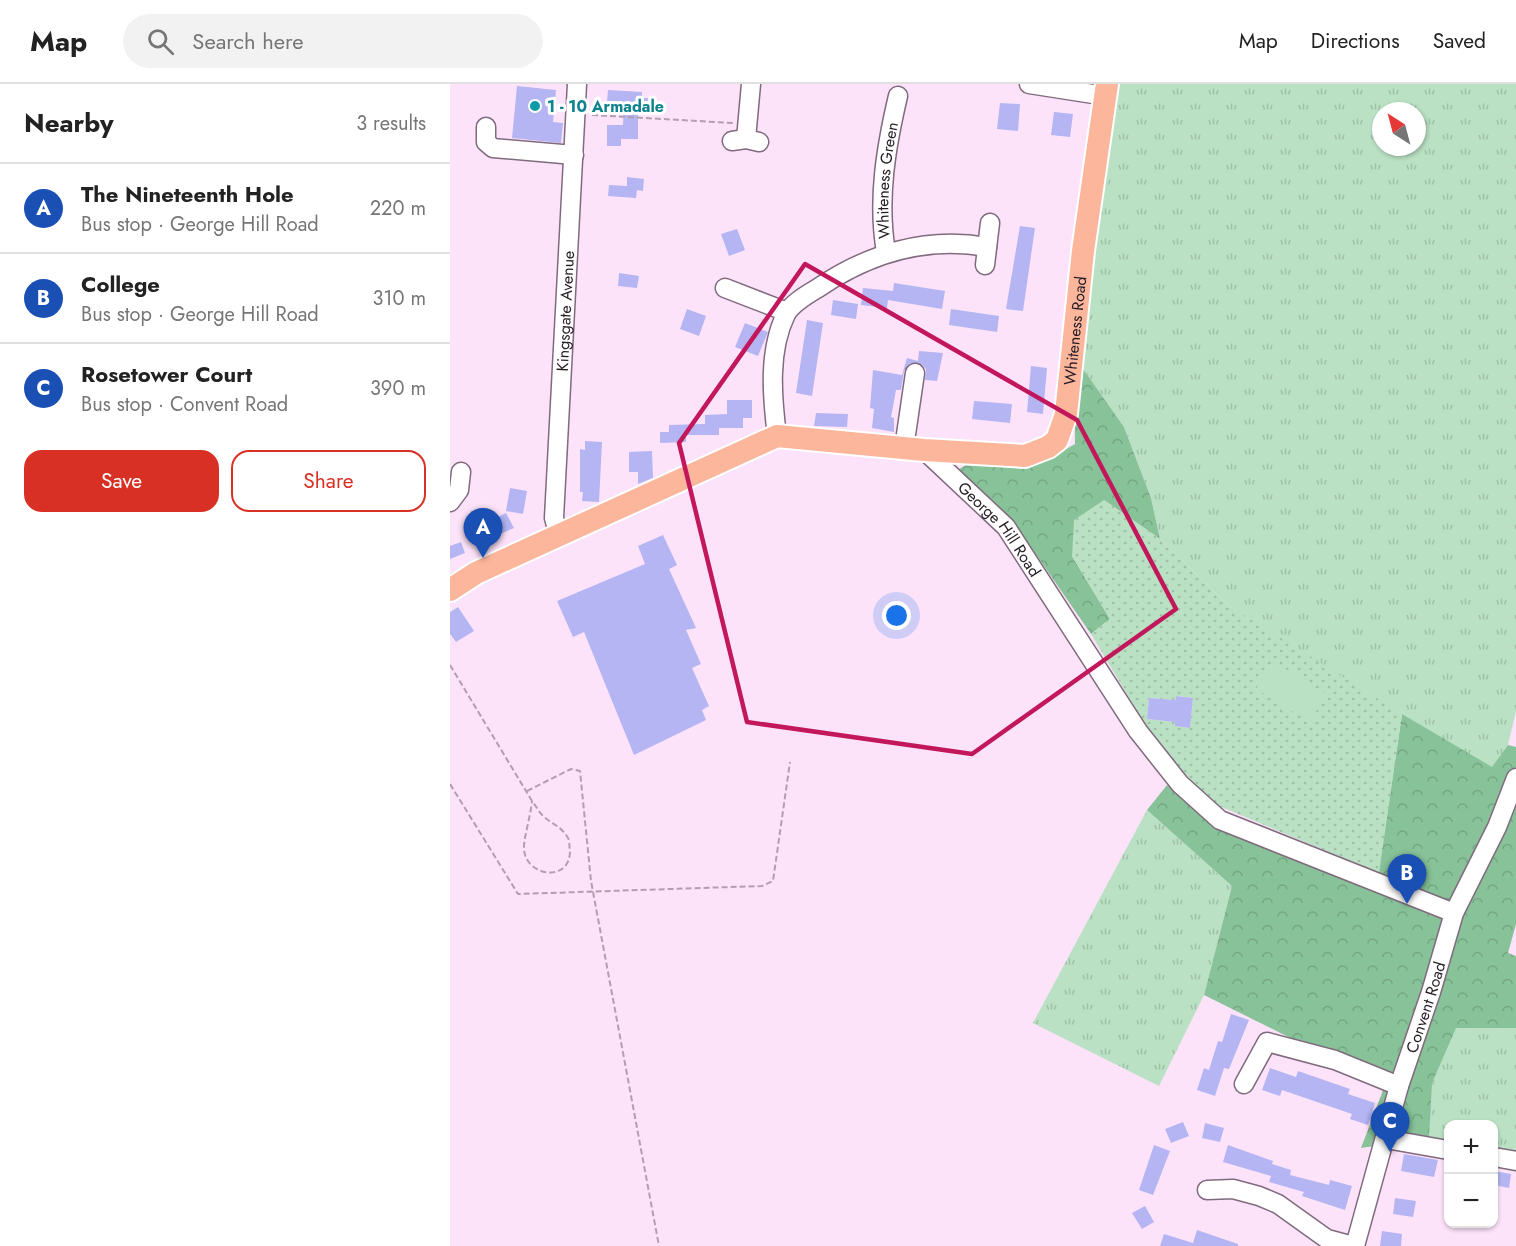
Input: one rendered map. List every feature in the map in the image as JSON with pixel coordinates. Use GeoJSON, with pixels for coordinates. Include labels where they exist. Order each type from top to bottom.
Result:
{"type":"FeatureCollection","features":[{"type":"Feature","properties":{"kind":"main road","name":"Whiteness Road"},"geometry":{"type":"LineString","coordinates":[[914,449],[1025,456],[1048,447],[1062,432],[1066,414],[1083,251],[1106,90]]}},
{"type":"Feature","properties":{"kind":"main road"},"geometry":{"type":"LineString","coordinates":[[450,590],[476,573],[777,435],[914,449]]}},
{"type":"Feature","properties":{"kind":"street","name":"Kingsgate Avenue"},"geometry":{"type":"LineString","coordinates":[[559,536],[554,518],[577,84]]}},
{"type":"Feature","properties":{"kind":"street"},"geometry":{"type":"LineString","coordinates":[[746,137],[751,84]]}},
{"type":"Feature","properties":{"kind":"street"},"geometry":{"type":"LineString","coordinates":[[1029,84],[1106,90]]}},
{"type":"Feature","properties":{"kind":"street","name":"Whiteness Green"},"geometry":{"type":"LineString","coordinates":[[886,252],[881,225],[887,143],[900,105]]}},
{"type":"Feature","properties":{"kind":"street"},"geometry":{"type":"LineString","coordinates":[[486,127],[486,142],[493,148],[574,155]]}},
{"type":"Feature","properties":{"kind":"street","name":"Whiteness Green"},"geometry":{"type":"LineString","coordinates":[[787,312],[832,278],[886,252],[934,244],[968,244],[986,256],[990,223]]}},
{"type":"Feature","properties":{"kind":"street"},"geometry":{"type":"LineString","coordinates":[[725,287],[787,312],[774,357],[772,399],[777,435]]}},
{"type":"Feature","properties":{"kind":"street"},"geometry":{"type":"LineString","coordinates":[[914,449],[915,373]]}},
{"type":"Feature","properties":{"kind":"street","name":"George Hill Road"},"geometry":{"type":"LineString","coordinates":[[914,449],[1006,527],[1138,732],[1180,784],[1220,820],[1454,913]]}},
{"type":"Feature","properties":{"kind":"street"},"geometry":{"type":"LineString","coordinates":[[450,502],[459,490],[461,472]]}},
{"type":"Feature","properties":{"kind":"street","name":"Convent Road"},"geometry":{"type":"LineString","coordinates":[[1354,1246],[1400,1086],[1454,913],[1497,827],[1516,778]]}},
{"type":"Feature","properties":{"kind":"street"},"geometry":{"type":"LineString","coordinates":[[1244,1084],[1267,1042],[1335,1060],[1400,1086]]}},
{"type":"Feature","properties":{"kind":"street"},"geometry":{"type":"LineString","coordinates":[[1386,1139],[1444,1149]]}},
{"type":"Feature","properties":{"kind":"street"},"geometry":{"type":"LineString","coordinates":[[1498,1158],[1516,1161]]}},
{"type":"Feature","properties":{"kind":"street"},"geometry":{"type":"LineString","coordinates":[[1207,1190],[1233,1189],[1259,1196],[1278,1204],[1328,1239],[1354,1246]]}},
{"type":"Feature","properties":{"kind":"path"},"geometry":{"type":"LineString","coordinates":[[575,114],[746,137]]}},
{"type":"Feature","properties":{"kind":"path"},"geometry":{"type":"LineString","coordinates":[[450,665],[532,801],[543,817],[560,827],[569,840],[570,858],[561,871],[550,874],[539,870],[531,865],[525,856],[524,846],[532,801]]}},
{"type":"Feature","properties":{"kind":"path"},"geometry":{"type":"LineString","coordinates":[[450,784],[518,894],[769,885],[773,880],[790,762]]}},
{"type":"Feature","properties":{"kind":"path"},"geometry":{"type":"LineString","coordinates":[[527,791],[571,769],[580,771],[593,893],[659,1246]]}},
{"type":"Feature","properties":{"kind":"highlighted area"},"geometry":{"type":"Polygon","coordinates":[[[805,264],[1077,420],[1176,609],[972,754],[747,722],[679,443],[805,264]]]}},
{"type":"Feature","properties":{"kind":"green space"},"geometry":{"type":"Polygon","coordinates":[[[1112,84],[1516,84],[1516,711],[1508,745],[1492,768],[1354,686],[1228,605],[1160,539],[1151,498],[1124,427],[1074,356],[1112,84]]]}},
{"type":"Feature","properties":{"kind":"green space"},"geometry":{"type":"Polygon","coordinates":[[[1074,356],[1124,427],[1151,498],[1160,539],[1104,500],[1072,556],[1110,619],[1091,634],[1015,524],[958,470],[967,464],[1045,461],[1075,444],[1074,356]]]}},
{"type":"Feature","properties":{"kind":"green space"},"geometry":{"type":"Polygon","coordinates":[[[1104,500],[1160,539],[1228,605],[1402,714],[1379,873],[1214,804],[1156,743],[1091,634],[1110,619],[1072,556],[1074,520],[1104,500]],[[1177,696],[1176,700],[1149,698],[1147,719],[1175,722],[1175,726],[1190,728],[1193,698],[1177,696]]]}},
{"type":"Feature","properties":{"kind":"green space"},"geometry":{"type":"Polygon","coordinates":[[[1273,661],[1326,694],[1310,722],[1256,689],[1273,661]]]}},
{"type":"Feature","properties":{"kind":"green space"},"geometry":{"type":"Polygon","coordinates":[[[1402,714],[1492,767],[1508,745],[1516,747],[1516,924],[1508,953],[1516,956],[1516,1028],[1456,1028],[1432,1083],[1429,1138],[1361,1148],[1385,1085],[1204,995],[1232,886],[1147,810],[1167,785],[1222,828],[1376,889],[1402,714]]]}},
{"type":"Feature","properties":{"kind":"green space"},"geometry":{"type":"Polygon","coordinates":[[[1147,810],[1232,886],[1204,995],[1159,1086],[1033,1023],[1147,810]]]}},
{"type":"Feature","properties":{"kind":"green space"},"geometry":{"type":"Polygon","coordinates":[[[1432,1006],[1516,1027],[1516,1160],[1498,1156],[1498,1120],[1444,1120],[1444,1145],[1396,1135],[1432,1006]]]}},
{"type":"Feature","properties":{"kind":"building","name":"1 - 10 Armadale"},"geometry":{"type":"Polygon","coordinates":[[[517,86],[556,90],[553,122],[563,123],[561,143],[512,138],[517,86]]]}},
{"type":"Feature","properties":{"kind":"building"},"geometry":{"type":"Polygon","coordinates":[[[608,90],[642,92],[642,98],[648,98],[647,111],[638,111],[638,139],[621,139],[621,146],[607,146],[607,125],[623,125],[624,103],[607,102],[608,90]]]}},
{"type":"Feature","properties":{"kind":"building"},"geometry":{"type":"Polygon","coordinates":[[[1000,103],[1020,104],[1018,131],[997,129],[1000,103]]]}},
{"type":"Feature","properties":{"kind":"building"},"geometry":{"type":"Polygon","coordinates":[[[1054,112],[1073,114],[1070,137],[1051,135],[1054,112]]]}},
{"type":"Feature","properties":{"kind":"building"},"geometry":{"type":"Polygon","coordinates":[[[627,177],[644,179],[643,191],[637,190],[636,198],[608,196],[609,185],[627,186],[627,177]]]}},
{"type":"Feature","properties":{"kind":"building"},"geometry":{"type":"Polygon","coordinates":[[[1020,226],[1035,228],[1023,311],[1006,309],[1020,226]]]}},
{"type":"Feature","properties":{"kind":"building"},"geometry":{"type":"Polygon","coordinates":[[[737,229],[745,250],[729,256],[721,234],[737,229]]]}},
{"type":"Feature","properties":{"kind":"building"},"geometry":{"type":"Polygon","coordinates":[[[619,273],[639,276],[637,288],[618,286],[619,273]]]}},
{"type":"Feature","properties":{"kind":"building"},"geometry":{"type":"Polygon","coordinates":[[[894,283],[945,291],[942,309],[888,300],[887,308],[861,305],[863,288],[893,291],[894,283]]]}},
{"type":"Feature","properties":{"kind":"building"},"geometry":{"type":"Polygon","coordinates":[[[833,300],[858,304],[856,319],[831,315],[833,300]]]}},
{"type":"Feature","properties":{"kind":"building"},"geometry":{"type":"Polygon","coordinates":[[[687,309],[706,316],[699,336],[680,329],[687,309]]]}},
{"type":"Feature","properties":{"kind":"building"},"geometry":{"type":"Polygon","coordinates":[[[951,309],[999,316],[997,332],[949,325],[951,309]]]}},
{"type":"Feature","properties":{"kind":"building"},"geometry":{"type":"Polygon","coordinates":[[[807,320],[823,323],[812,396],[796,393],[807,320]]]}},
{"type":"Feature","properties":{"kind":"building"},"geometry":{"type":"Polygon","coordinates":[[[745,323],[768,332],[758,356],[735,347],[745,323]]]}},
{"type":"Feature","properties":{"kind":"building"},"geometry":{"type":"Polygon","coordinates":[[[919,351],[943,353],[937,381],[925,380],[926,369],[922,365],[910,363],[904,371],[901,390],[896,390],[891,417],[894,418],[894,432],[872,428],[874,409],[870,408],[873,370],[902,375],[907,358],[918,361],[919,351]]]}},
{"type":"Feature","properties":{"kind":"building"},"geometry":{"type":"Polygon","coordinates":[[[1031,366],[1047,368],[1043,414],[1027,412],[1031,366]]]}},
{"type":"Feature","properties":{"kind":"building"},"geometry":{"type":"Polygon","coordinates":[[[727,400],[752,400],[752,418],[743,418],[743,428],[719,428],[719,435],[686,435],[686,442],[660,443],[660,432],[669,432],[669,425],[705,424],[705,415],[727,414],[727,400]]]}},
{"type":"Feature","properties":{"kind":"building"},"geometry":{"type":"Polygon","coordinates":[[[974,401],[1012,404],[1010,423],[972,419],[974,401]]]}},
{"type":"Feature","properties":{"kind":"building"},"geometry":{"type":"Polygon","coordinates":[[[816,413],[848,414],[847,427],[814,426],[816,413]]]}},
{"type":"Feature","properties":{"kind":"building"},"geometry":{"type":"Polygon","coordinates":[[[585,441],[602,442],[599,502],[582,501],[580,449],[585,450],[585,441]]]}},
{"type":"Feature","properties":{"kind":"building"},"geometry":{"type":"Polygon","coordinates":[[[652,451],[653,478],[638,484],[638,472],[629,472],[629,452],[652,451]]]}},
{"type":"Feature","properties":{"kind":"building"},"geometry":{"type":"Polygon","coordinates":[[[510,488],[527,491],[523,514],[506,511],[510,488]]]}},
{"type":"Feature","properties":{"kind":"building"},"geometry":{"type":"Polygon","coordinates":[[[506,513],[514,528],[484,541],[477,527],[506,513]]]}},
{"type":"Feature","properties":{"kind":"building"},"geometry":{"type":"Polygon","coordinates":[[[663,535],[677,565],[669,569],[696,628],[686,630],[701,664],[692,668],[709,706],[702,710],[706,720],[634,755],[584,632],[573,637],[557,601],[645,564],[638,546],[663,535]]]}},
{"type":"Feature","properties":{"kind":"building"},"geometry":{"type":"Polygon","coordinates":[[[461,542],[465,553],[450,559],[450,546],[461,542]]]}},
{"type":"Feature","properties":{"kind":"building"},"geometry":{"type":"Polygon","coordinates":[[[458,607],[474,631],[456,642],[450,634],[450,612],[458,607]]]}},
{"type":"Feature","properties":{"kind":"building"},"geometry":{"type":"Polygon","coordinates":[[[1176,696],[1193,698],[1190,728],[1175,726],[1175,722],[1147,719],[1149,698],[1176,700],[1176,696]]]}},
{"type":"Feature","properties":{"kind":"building"},"geometry":{"type":"Polygon","coordinates":[[[1231,1014],[1249,1020],[1229,1069],[1224,1068],[1215,1096],[1197,1090],[1204,1068],[1209,1070],[1218,1041],[1222,1042],[1231,1014]]]}},
{"type":"Feature","properties":{"kind":"building"},"geometry":{"type":"Polygon","coordinates":[[[1270,1068],[1296,1077],[1298,1071],[1350,1089],[1348,1094],[1375,1103],[1368,1125],[1350,1119],[1352,1114],[1282,1090],[1280,1096],[1262,1090],[1270,1068]]]}},
{"type":"Feature","properties":{"kind":"building"},"geometry":{"type":"Polygon","coordinates":[[[1183,1122],[1189,1136],[1171,1143],[1165,1129],[1183,1122]]]}},
{"type":"Feature","properties":{"kind":"building"},"geometry":{"type":"Polygon","coordinates":[[[1205,1123],[1224,1128],[1220,1142],[1202,1138],[1205,1123]]]}},
{"type":"Feature","properties":{"kind":"building"},"geometry":{"type":"Polygon","coordinates":[[[1154,1145],[1170,1151],[1153,1195],[1139,1190],[1154,1145]]]}},
{"type":"Feature","properties":{"kind":"building"},"geometry":{"type":"Polygon","coordinates":[[[1228,1145],[1273,1161],[1272,1164],[1291,1170],[1290,1175],[1329,1185],[1330,1180],[1352,1186],[1345,1210],[1302,1196],[1304,1192],[1269,1182],[1271,1176],[1223,1162],[1228,1145]]]}},
{"type":"Feature","properties":{"kind":"building"},"geometry":{"type":"Polygon","coordinates":[[[1404,1154],[1438,1160],[1434,1177],[1401,1171],[1404,1154]]]}},
{"type":"Feature","properties":{"kind":"building"},"geometry":{"type":"Polygon","coordinates":[[[1498,1172],[1511,1174],[1509,1188],[1498,1186],[1498,1172]]]}},
{"type":"Feature","properties":{"kind":"building"},"geometry":{"type":"Polygon","coordinates":[[[1395,1198],[1416,1201],[1413,1217],[1393,1214],[1395,1198]]]}},
{"type":"Feature","properties":{"kind":"building"},"geometry":{"type":"Polygon","coordinates":[[[1145,1206],[1154,1222],[1142,1229],[1132,1213],[1145,1206]]]}},
{"type":"Feature","properties":{"kind":"building"},"geometry":{"type":"Polygon","coordinates":[[[1197,1230],[1238,1244],[1238,1246],[1160,1246],[1164,1234],[1193,1243],[1197,1230]]]}},
{"type":"Feature","properties":{"kind":"building"},"geometry":{"type":"Polygon","coordinates":[[[1382,1231],[1402,1234],[1401,1246],[1380,1246],[1382,1231]]]}},
{"type":"Feature","properties":{"kind":"place","name":"1 - 10 Armadale"},"geometry":{"type":"Point","coordinates":[535,106]}},
{"type":"Feature","properties":{"kind":"place","name":"The Nineteenth Hole"},"geometry":{"type":"Point","coordinates":[483,558]}},
{"type":"Feature","properties":{"kind":"place","name":"College"},"geometry":{"type":"Point","coordinates":[1407,904]}},
{"type":"Feature","properties":{"kind":"place","name":"Rosetower Court"},"geometry":{"type":"Point","coordinates":[1390,1152]}}]}
